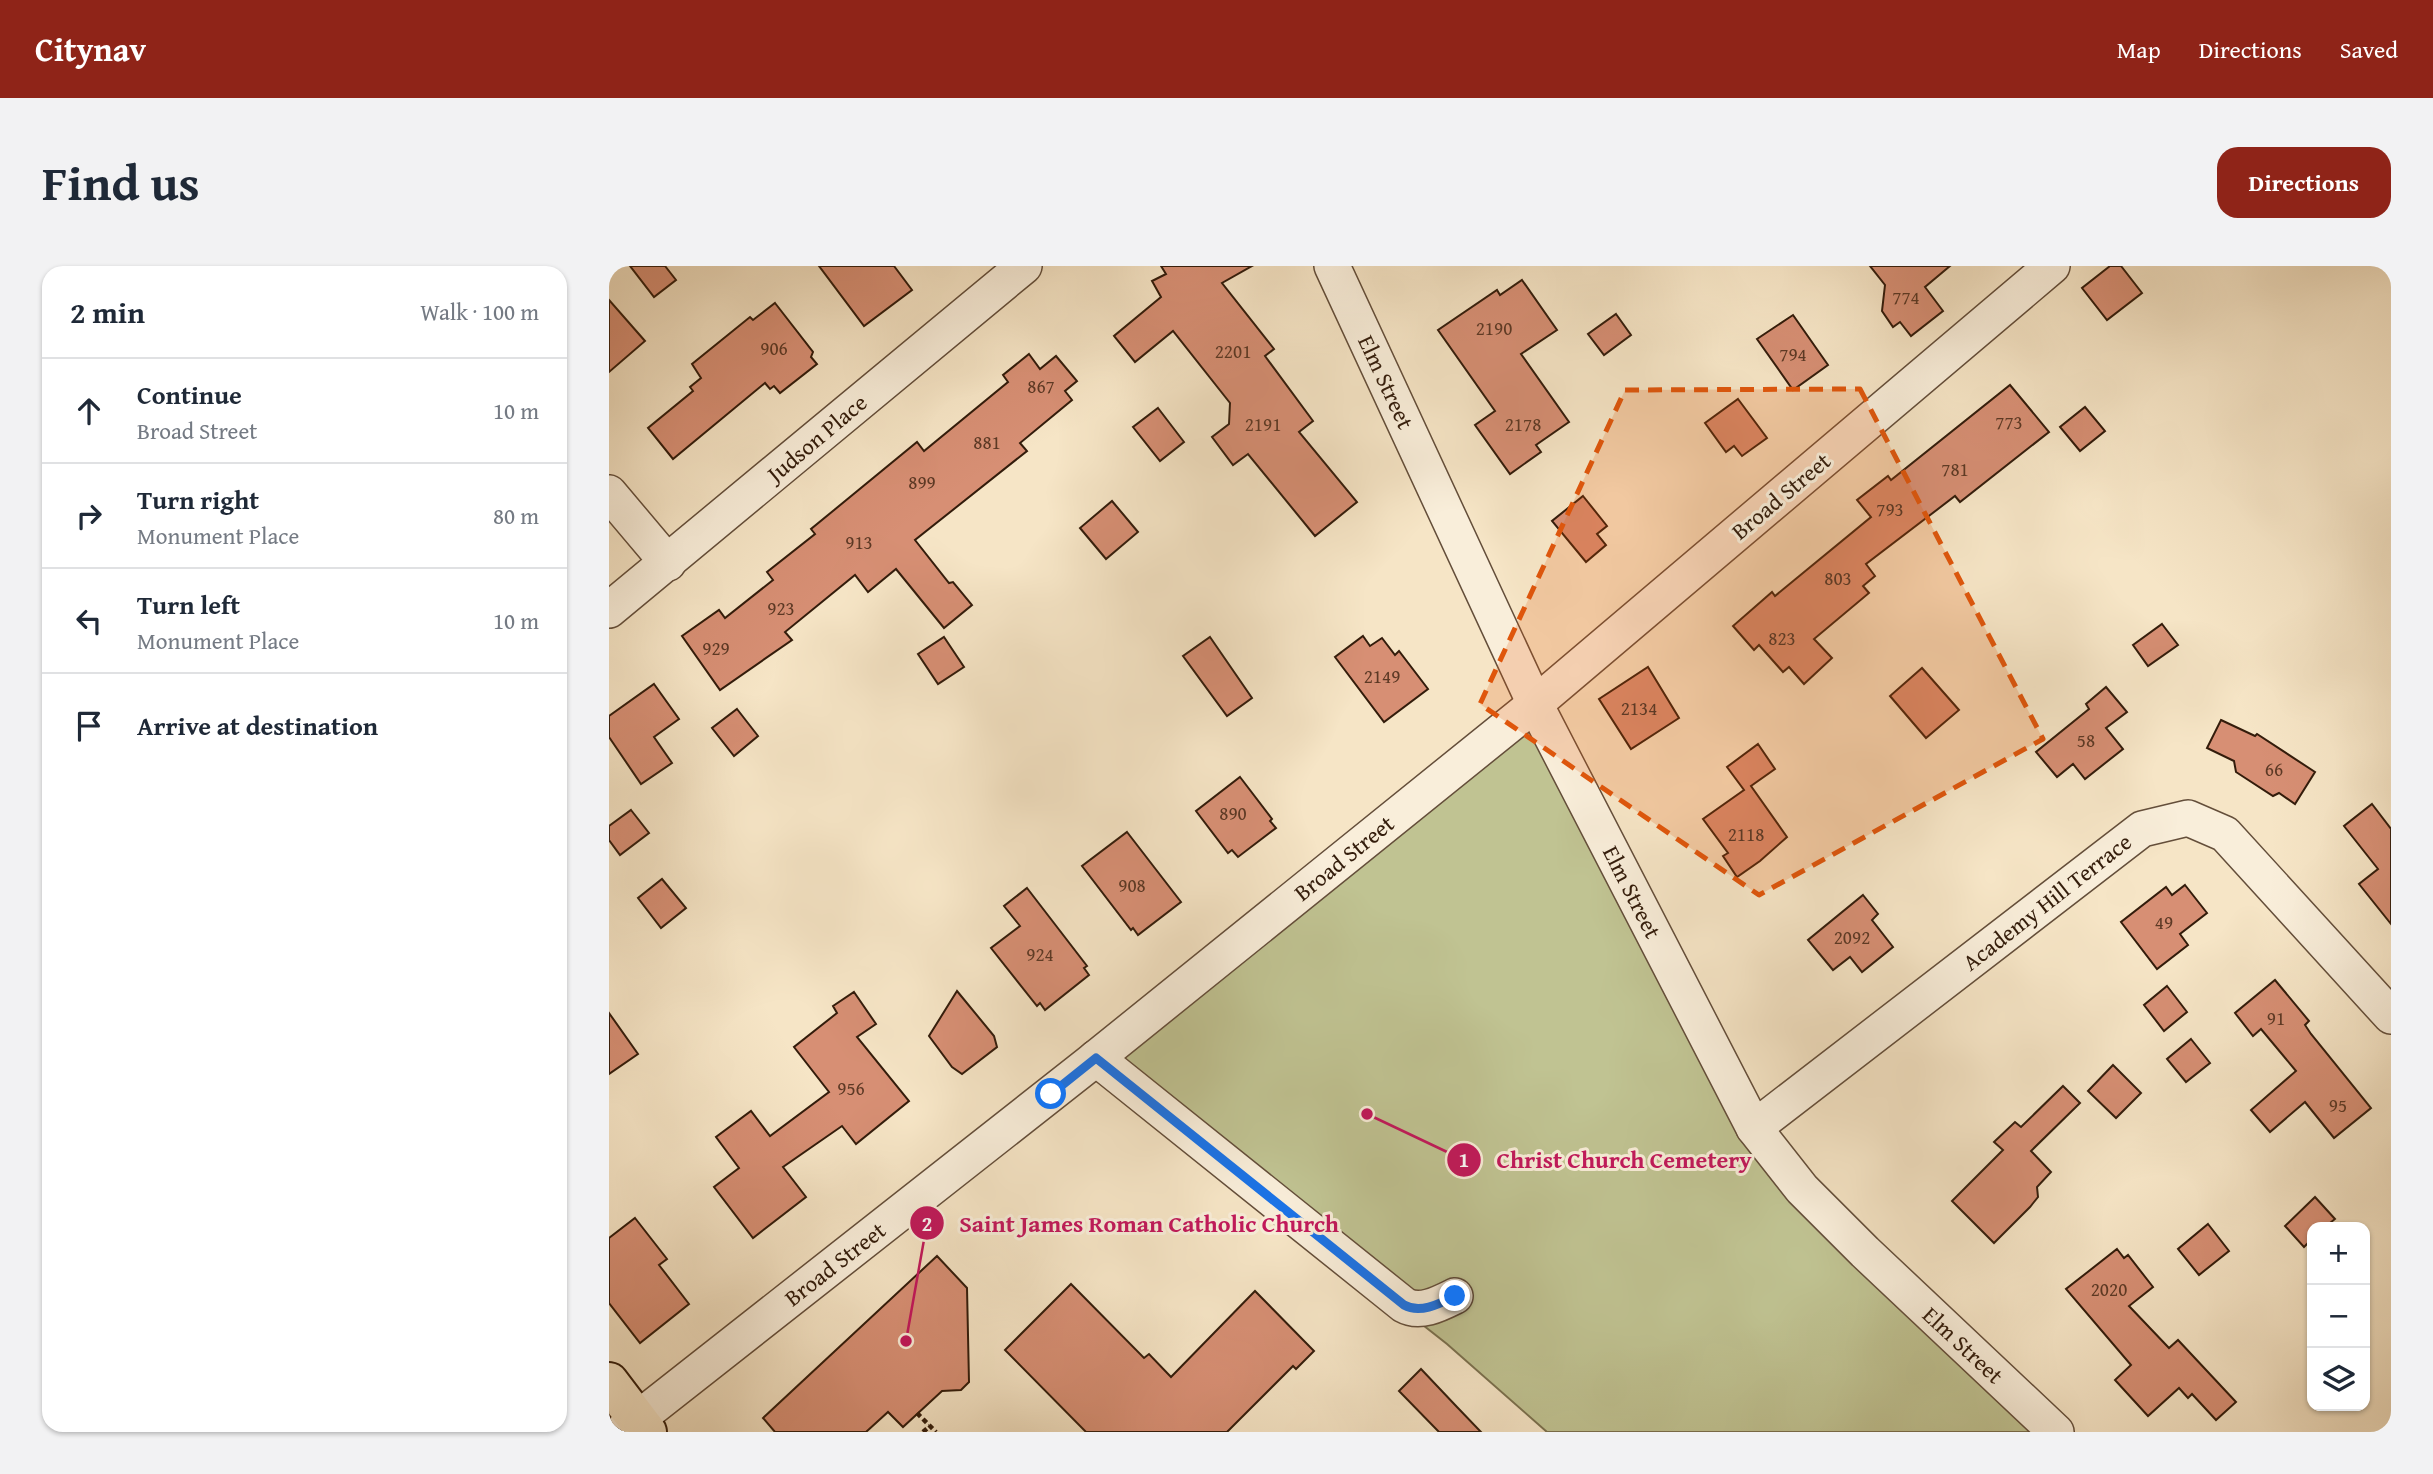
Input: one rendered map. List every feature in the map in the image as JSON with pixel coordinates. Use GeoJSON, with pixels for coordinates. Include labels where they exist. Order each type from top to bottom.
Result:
{"type":"FeatureCollection","features":[{"type":"Feature","properties":{"kind":"main road"},"geometry":{"type":"LineString","coordinates":[[609,1382],[635,1428]]}},
{"type":"Feature","properties":{"kind":"street","name":"Judson Place"},"geometry":{"type":"LineString","coordinates":[[609,610],[1024,266]]}},
{"type":"Feature","properties":{"kind":"street","name":"Elm Street"},"geometry":{"type":"LineString","coordinates":[[1332,266],[1535,704],[1754,1128],[1811,1198],[2056,1432]]}},
{"type":"Feature","properties":{"kind":"street","name":"Broad Street"},"geometry":{"type":"LineString","coordinates":[[635,1428],[1535,704],[2052,266]]}},
{"type":"Feature","properties":{"kind":"street"},"geometry":{"type":"LineString","coordinates":[[609,493],[668,563]]}},
{"type":"Feature","properties":{"kind":"street","name":"Academy Hill Terrace"},"geometry":{"type":"LineString","coordinates":[[1754,1128],[2142,829],[2188,818],[2225,834],[2391,1016]]}},
{"type":"Feature","properties":{"kind":"street"},"geometry":{"type":"LineString","coordinates":[[1096,1058],[1404,1305],[1423,1308],[1455,1296]]}},
{"type":"Feature","properties":{"kind":"path"},"geometry":{"type":"LineString","coordinates":[[917,1413],[936,1432]]}},
{"type":"Feature","properties":{"kind":"path"},"geometry":{"type":"LineString","coordinates":[[923,1432],[930,1426]]}},
{"type":"Feature","properties":{"kind":"highlighted area"},"geometry":{"type":"Polygon","coordinates":[[[1860,389],[2043,739],[1759,895],[1480,704],[1625,390],[1860,389]]]}},
{"type":"Feature","properties":{"kind":"green space"},"geometry":{"type":"Polygon","coordinates":[[[1535,704],[1754,1128],[2056,1432],[1547,1432],[1447,1344],[1090,1063],[1535,704]]]}},
{"type":"Feature","properties":{"kind":"building"},"geometry":{"type":"Polygon","coordinates":[[[630,266],[665,266],[676,280],[654,297],[630,266]]]}},
{"type":"Feature","properties":{"kind":"building"},"geometry":{"type":"Polygon","coordinates":[[[819,266],[894,266],[912,290],[864,326],[819,266]]]}},
{"type":"Feature","properties":{"kind":"building"},"geometry":{"type":"Polygon","coordinates":[[[1161,266],[1252,266],[1222,283],[1274,349],[1265,356],[1313,421],[1299,432],[1357,502],[1315,536],[1248,454],[1233,465],[1212,437],[1229,424],[1230,403],[1173,331],[1135,362],[1114,336],[1161,297],[1152,281],[1166,274],[1161,266]]]}},
{"type":"Feature","properties":{"kind":"building"},"geometry":{"type":"Polygon","coordinates":[[[1870,266],[1950,266],[1925,287],[1943,311],[1911,336],[1900,322],[1893,327],[1882,311],[1885,285],[1870,266]]]}},
{"type":"Feature","properties":{"kind":"building"},"geometry":{"type":"Polygon","coordinates":[[[2110,266],[2121,266],[2142,293],[2107,320],[2082,288],[2110,266]]]}},
{"type":"Feature","properties":{"kind":"building"},"geometry":{"type":"Polygon","coordinates":[[[1522,280],[1557,330],[1521,354],[1569,422],[1536,445],[1541,452],[1510,474],[1475,425],[1495,411],[1438,330],[1497,290],[1500,295],[1522,280]]]}},
{"type":"Feature","properties":{"kind":"building"},"geometry":{"type":"Polygon","coordinates":[[[609,300],[645,341],[609,372],[609,300]]]}},
{"type":"Feature","properties":{"kind":"building"},"geometry":{"type":"Polygon","coordinates":[[[775,303],[813,352],[811,357],[817,364],[780,393],[774,386],[770,389],[765,383],[673,459],[648,428],[693,391],[690,387],[701,378],[692,364],[750,317],[753,320],[775,303]]]}},
{"type":"Feature","properties":{"kind":"building"},"geometry":{"type":"Polygon","coordinates":[[[1616,314],[1631,335],[1604,355],[1588,334],[1616,314]]]}},
{"type":"Feature","properties":{"kind":"building"},"geometry":{"type":"Polygon","coordinates":[[[1793,315],[1828,365],[1793,390],[1757,339],[1793,315]]]}},
{"type":"Feature","properties":{"kind":"building"},"geometry":{"type":"Polygon","coordinates":[[[1029,354],[1040,369],[1056,356],[1077,381],[1065,391],[1072,400],[1020,443],[1027,451],[915,540],[949,583],[953,582],[972,605],[944,628],[896,569],[868,592],[855,575],[785,632],[792,640],[720,690],[682,636],[719,610],[725,618],[773,580],[767,572],[815,534],[811,529],[917,442],[924,451],[1008,382],[1003,375],[1029,354]]]}},
{"type":"Feature","properties":{"kind":"building"},"geometry":{"type":"Polygon","coordinates":[[[2010,385],[2049,432],[1960,502],[1955,496],[1866,564],[1875,576],[1863,586],[1869,593],[1814,639],[1832,658],[1804,684],[1789,667],[1783,672],[1759,645],[1754,650],[1733,626],[1772,592],[1775,596],[1871,517],[1857,500],[1888,476],[1891,480],[2010,385]]]}},
{"type":"Feature","properties":{"kind":"building"},"geometry":{"type":"Polygon","coordinates":[[[1738,399],[1767,438],[1742,456],[1734,446],[1726,452],[1705,423],[1738,399]]]}},
{"type":"Feature","properties":{"kind":"building"},"geometry":{"type":"Polygon","coordinates":[[[2085,407],[2105,431],[2080,451],[2060,427],[2085,407]]]}},
{"type":"Feature","properties":{"kind":"building"},"geometry":{"type":"Polygon","coordinates":[[[1158,408],[1184,442],[1160,461],[1133,427],[1158,408]]]}},
{"type":"Feature","properties":{"kind":"building"},"geometry":{"type":"Polygon","coordinates":[[[1583,496],[1607,526],[1597,534],[1606,545],[1586,562],[1552,521],[1583,496]]]}},
{"type":"Feature","properties":{"kind":"building"},"geometry":{"type":"Polygon","coordinates":[[[1112,501],[1138,532],[1106,559],[1080,528],[1112,501]]]}},
{"type":"Feature","properties":{"kind":"building"},"geometry":{"type":"Polygon","coordinates":[[[2162,624],[2178,645],[2148,666],[2133,645],[2162,624]]]}},
{"type":"Feature","properties":{"kind":"building"},"geometry":{"type":"Polygon","coordinates":[[[1363,636],[1370,646],[1382,638],[1395,655],[1399,651],[1428,689],[1384,722],[1335,657],[1363,636]]]}},
{"type":"Feature","properties":{"kind":"building"},"geometry":{"type":"Polygon","coordinates":[[[944,637],[964,667],[938,684],[918,654],[944,637]]]}},
{"type":"Feature","properties":{"kind":"building"},"geometry":{"type":"Polygon","coordinates":[[[1210,637],[1252,698],[1227,716],[1183,656],[1210,637]]]}},
{"type":"Feature","properties":{"kind":"building"},"geometry":{"type":"Polygon","coordinates":[[[1648,667],[1679,718],[1631,749],[1599,699],[1648,667]]]}},
{"type":"Feature","properties":{"kind":"building"},"geometry":{"type":"Polygon","coordinates":[[[1922,668],[1959,710],[1926,738],[1890,696],[1922,668]]]}},
{"type":"Feature","properties":{"kind":"building"},"geometry":{"type":"Polygon","coordinates":[[[654,684],[679,719],[654,737],[672,763],[641,784],[609,737],[609,716],[654,684]]]}},
{"type":"Feature","properties":{"kind":"building"},"geometry":{"type":"Polygon","coordinates":[[[2106,687],[2127,712],[2106,728],[2123,749],[2085,779],[2073,764],[2057,777],[2036,752],[2089,709],[2086,704],[2106,687]]]}},
{"type":"Feature","properties":{"kind":"building"},"geometry":{"type":"Polygon","coordinates":[[[737,709],[758,736],[734,756],[712,728],[737,709]]]}},
{"type":"Feature","properties":{"kind":"building"},"geometry":{"type":"Polygon","coordinates":[[[2221,720],[2255,736],[2257,734],[2315,772],[2295,804],[2279,793],[2273,796],[2236,772],[2234,761],[2207,748],[2221,720]]]}},
{"type":"Feature","properties":{"kind":"building"},"geometry":{"type":"Polygon","coordinates":[[[1758,744],[1775,769],[1751,786],[1787,837],[1737,877],[1723,856],[1728,853],[1703,819],[1744,790],[1727,767],[1758,744]]]}},
{"type":"Feature","properties":{"kind":"building"},"geometry":{"type":"Polygon","coordinates":[[[1240,777],[1276,828],[1238,857],[1232,850],[1228,853],[1196,811],[1240,777]]]}},
{"type":"Feature","properties":{"kind":"building"},"geometry":{"type":"Polygon","coordinates":[[[2372,804],[2391,829],[2391,924],[2359,884],[2378,869],[2344,826],[2372,804]]]}},
{"type":"Feature","properties":{"kind":"building"},"geometry":{"type":"Polygon","coordinates":[[[631,810],[649,833],[620,855],[609,840],[609,826],[631,810]]]}},
{"type":"Feature","properties":{"kind":"building"},"geometry":{"type":"Polygon","coordinates":[[[1127,832],[1181,902],[1138,935],[1133,928],[1131,930],[1082,866],[1127,832]]]}},
{"type":"Feature","properties":{"kind":"building"},"geometry":{"type":"Polygon","coordinates":[[[662,879],[686,908],[661,928],[638,898],[662,879]]]}},
{"type":"Feature","properties":{"kind":"building"},"geometry":{"type":"Polygon","coordinates":[[[2185,885],[2207,913],[2180,934],[2188,945],[2157,969],[2121,922],[2166,887],[2172,895],[2185,885]]]}},
{"type":"Feature","properties":{"kind":"building"},"geometry":{"type":"Polygon","coordinates":[[[1027,888],[1087,966],[1084,968],[1089,975],[1045,1010],[1040,1003],[1037,1006],[991,948],[1020,926],[1004,906],[1027,888]]]}},
{"type":"Feature","properties":{"kind":"building"},"geometry":{"type":"Polygon","coordinates":[[[1863,895],[1878,914],[1872,920],[1893,947],[1862,972],[1850,957],[1833,970],[1808,940],[1863,895]]]}},
{"type":"Feature","properties":{"kind":"building"},"geometry":{"type":"Polygon","coordinates":[[[2275,980],[2309,1021],[2305,1025],[2311,1034],[2371,1108],[2334,1138],[2305,1102],[2270,1132],[2251,1110],[2296,1071],[2261,1029],[2253,1036],[2235,1013],[2275,980]]]}},
{"type":"Feature","properties":{"kind":"building"},"geometry":{"type":"Polygon","coordinates":[[[2167,986],[2187,1012],[2164,1031],[2144,1005],[2167,986]]]}},
{"type":"Feature","properties":{"kind":"building"},"geometry":{"type":"Polygon","coordinates":[[[957,991],[994,1036],[997,1047],[962,1074],[952,1067],[929,1036],[957,991]]]}},
{"type":"Feature","properties":{"kind":"building"},"geometry":{"type":"Polygon","coordinates":[[[854,992],[876,1024],[857,1037],[909,1101],[856,1144],[842,1126],[783,1167],[806,1197],[753,1238],[714,1187],[739,1168],[716,1137],[751,1111],[770,1136],[829,1092],[794,1047],[837,1013],[833,1006],[854,992]]]}},
{"type":"Feature","properties":{"kind":"building"},"geometry":{"type":"Polygon","coordinates":[[[609,1013],[638,1054],[609,1074],[609,1013]]]}},
{"type":"Feature","properties":{"kind":"building"},"geometry":{"type":"Polygon","coordinates":[[[2191,1039],[2210,1063],[2186,1082],[2167,1059],[2191,1039]]]}},
{"type":"Feature","properties":{"kind":"building"},"geometry":{"type":"Polygon","coordinates":[[[2113,1065],[2141,1093],[2116,1118],[2088,1091],[2113,1065]]]}},
{"type":"Feature","properties":{"kind":"building"},"geometry":{"type":"Polygon","coordinates":[[[2063,1086],[2080,1103],[2031,1151],[2051,1172],[2037,1187],[2038,1197],[2030,1207],[1994,1243],[1952,1201],[2003,1150],[1994,1142],[2015,1122],[2021,1127],[2063,1086]]]}},
{"type":"Feature","properties":{"kind":"building"},"geometry":{"type":"Polygon","coordinates":[[[2315,1197],[2335,1219],[2331,1222],[2307,1222],[2307,1244],[2304,1247],[2285,1226],[2315,1197]]]}},
{"type":"Feature","properties":{"kind":"building"},"geometry":{"type":"Polygon","coordinates":[[[635,1218],[667,1259],[659,1265],[689,1304],[640,1343],[609,1303],[609,1238],[635,1218]]]}},
{"type":"Feature","properties":{"kind":"building"},"geometry":{"type":"Polygon","coordinates":[[[2208,1224],[2229,1251],[2199,1275],[2178,1249],[2208,1224]]]}},
{"type":"Feature","properties":{"kind":"building"},"geometry":{"type":"Polygon","coordinates":[[[2117,1249],[2124,1258],[2128,1255],[2153,1287],[2129,1306],[2169,1348],[2178,1340],[2236,1402],[2216,1420],[2192,1394],[2188,1398],[2179,1388],[2148,1416],[2115,1380],[2131,1365],[2066,1289],[2117,1249]]]}},
{"type":"Feature","properties":{"kind":"building"},"geometry":{"type":"Polygon","coordinates":[[[937,1256],[967,1288],[969,1382],[961,1390],[942,1391],[903,1427],[888,1412],[866,1432],[775,1432],[763,1418],[937,1256]]]}},
{"type":"Feature","properties":{"kind":"building"},"geometry":{"type":"Polygon","coordinates":[[[1071,1284],[1144,1358],[1149,1354],[1171,1377],[1255,1291],[1314,1351],[1296,1369],[1293,1366],[1227,1432],[1086,1432],[1005,1350],[1071,1284]]]}},
{"type":"Feature","properties":{"kind":"building"},"geometry":{"type":"Polygon","coordinates":[[[1421,1369],[1481,1432],[1439,1432],[1399,1391],[1421,1369]]]}},
{"type":"Feature","properties":{"kind":"place","name":"Christ Church Cemetery"},"geometry":{"type":"Point","coordinates":[1367,1114]}},
{"type":"Feature","properties":{"kind":"place","name":"Saint James Roman Catholic Church"},"geometry":{"type":"Point","coordinates":[906,1341]}},
{"type":"Feature","properties":{"kind":"route"},"geometry":{"type":"LineString","coordinates":[[1051,1094],[1096,1058],[1404,1305],[1409,1308],[1423,1308],[1455,1296]]}}]}
